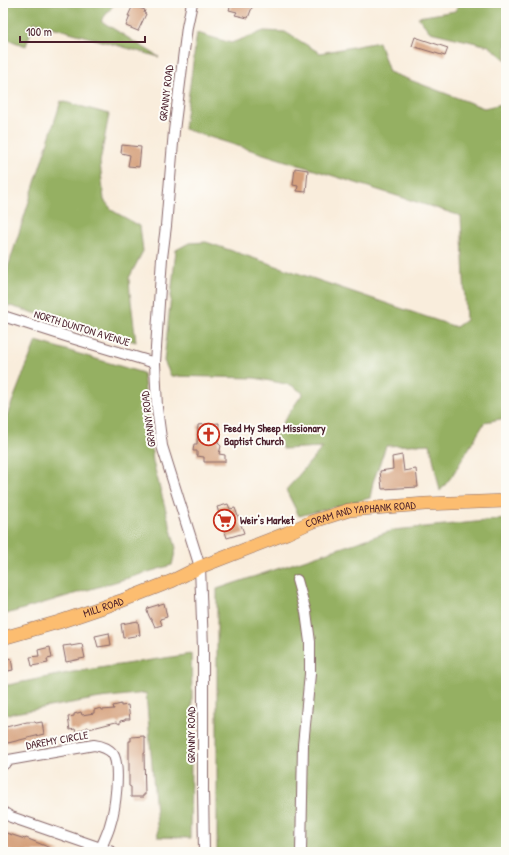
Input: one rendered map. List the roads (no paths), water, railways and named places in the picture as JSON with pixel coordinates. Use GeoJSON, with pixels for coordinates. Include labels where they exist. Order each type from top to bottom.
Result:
{"type":"FeatureCollection","features":[{"type":"Feature","properties":{"kind":"main road","name":"CORAM AND YAPHANK ROAD"},"geometry":{"type":"LineString","coordinates":[[200,567],[287,534],[311,522],[349,510],[425,504],[506,501]]}},
{"type":"Feature","properties":{"kind":"main road","name":"MILL ROAD"},"geometry":{"type":"LineString","coordinates":[[3,638],[59,622],[121,601],[172,581],[200,567]]}},
{"type":"Feature","properties":{"kind":"street","name":"GRANNY ROAD"},"geometry":{"type":"LineString","coordinates":[[192,3],[187,27],[174,131],[162,258],[155,363],[157,408],[162,446],[200,567],[203,648],[204,852]]}},
{"type":"Feature","properties":{"kind":"street","name":"NORTH DUNTON AVENUE"},"geometry":{"type":"LineString","coordinates":[[3,316],[155,363]]}},
{"type":"Feature","properties":{"kind":"street"},"geometry":{"type":"LineString","coordinates":[[297,580],[306,612],[310,642],[310,674],[303,745],[301,852]]}},
{"type":"Feature","properties":{"kind":"street","name":"DAREMY CIRCLE"},"geometry":{"type":"LineString","coordinates":[[3,765],[9,760],[94,745],[104,746],[113,755],[116,768],[116,800],[110,825],[101,848]]}},
{"type":"Feature","properties":{"kind":"street"},"geometry":{"type":"LineString","coordinates":[[3,812],[11,817],[112,852]]}},
{"type":"Feature","properties":{"kind":"place","name":"Feed My Sheep Missionary Baptist Church"},"geometry":{"type":"Point","coordinates":[208,434]}},
{"type":"Feature","properties":{"kind":"place","name":"Weir's Market"},"geometry":{"type":"Point","coordinates":[225,520]}}]}
